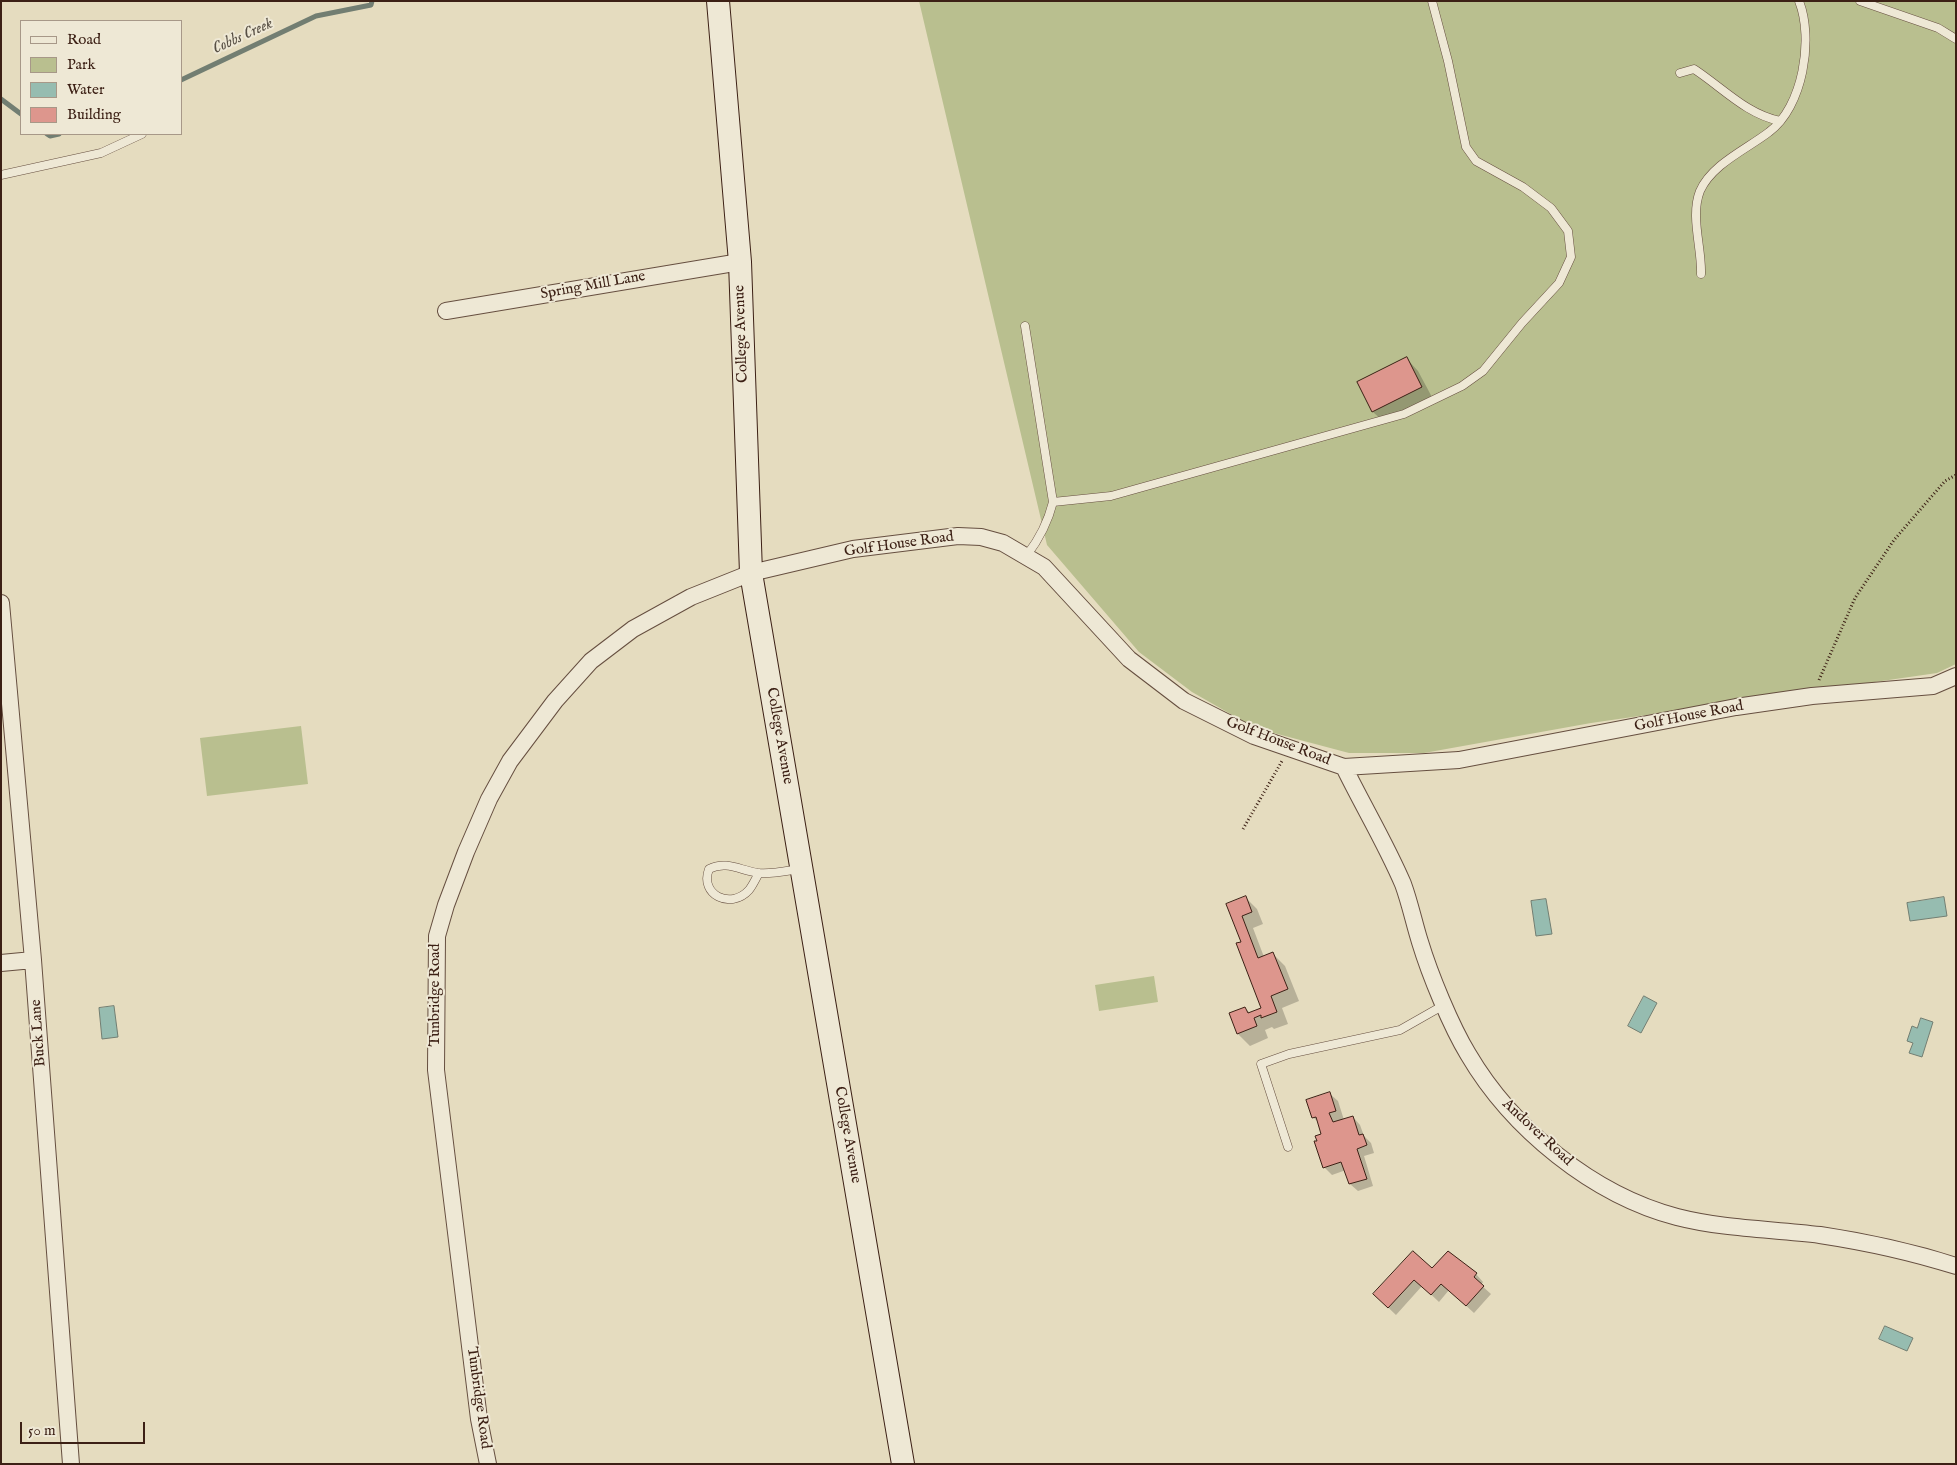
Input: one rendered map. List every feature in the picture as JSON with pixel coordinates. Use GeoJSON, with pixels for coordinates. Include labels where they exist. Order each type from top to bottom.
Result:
{"type":"FeatureCollection","features":[{"type":"Feature","properties":{"kind":"main road","name":"College Avenue"},"geometry":{"type":"LineString","coordinates":[[718,1],[740,262],[751,573],[903,1464]]}},
{"type":"Feature","properties":{"kind":"street","name":"Spring Mill Lane"},"geometry":{"type":"LineString","coordinates":[[446,311],[740,262]]}},
{"type":"Feature","properties":{"kind":"street","name":"Golf House Road"},"geometry":{"type":"LineString","coordinates":[[751,573],[853,549],[944,537],[981,537],[1003,543],[1044,567],[1129,659],[1159,683],[1219,719],[1288,749],[1344,767],[1459,760],[1736,707],[1816,696],[1934,686],[1956,676]]}},
{"type":"Feature","properties":{"kind":"street","name":"Tunbridge Road"},"geometry":{"type":"LineString","coordinates":[[488,1464],[479,1419],[436,1070],[437,936],[446,905],[489,799],[510,761],[580,672],[633,629],[691,597],[751,573]]}},
{"type":"Feature","properties":{"kind":"street","name":"Buck Lane"},"geometry":{"type":"LineString","coordinates":[[1,603],[33,960],[71,1464]]}},
{"type":"Feature","properties":{"kind":"street","name":"Andover Road"},"geometry":{"type":"LineString","coordinates":[[1344,767],[1402,883],[1420,943],[1468,1054],[1508,1108],[1546,1145],[1584,1175],[1610,1190],[1651,1208],[1701,1222],[1821,1236],[1934,1258],[1956,1266]]}},
{"type":"Feature","properties":{"kind":"street"},"geometry":{"type":"LineString","coordinates":[[1,963],[33,960]]}},
{"type":"Feature","properties":{"kind":"lane"},"geometry":{"type":"LineString","coordinates":[[1053,502],[1111,496],[1404,414],[1462,386],[1483,371],[1522,323],[1559,283],[1571,257],[1568,232],[1551,208],[1523,188],[1476,161],[1466,147],[1448,61],[1432,1]]}},
{"type":"Feature","properties":{"kind":"lane"},"geometry":{"type":"LineString","coordinates":[[1701,274],[1702,261],[1696,202],[1702,188],[1718,170],[1748,145],[1771,131],[1790,109],[1804,62],[1805,36],[1799,1]]}},
{"type":"Feature","properties":{"kind":"lane"},"geometry":{"type":"LineString","coordinates":[[1860,1],[1938,28],[1956,39]]}},
{"type":"Feature","properties":{"kind":"lane"},"geometry":{"type":"LineString","coordinates":[[1680,73],[1694,69],[1746,108],[1761,117],[1780,121]]}},
{"type":"Feature","properties":{"kind":"lane"},"geometry":{"type":"LineString","coordinates":[[1,175],[101,152],[140,135]]}},
{"type":"Feature","properties":{"kind":"lane"},"geometry":{"type":"LineString","coordinates":[[1025,326],[1053,502],[1048,520],[1039,539],[1027,556]]}},
{"type":"Feature","properties":{"kind":"lane"},"geometry":{"type":"LineString","coordinates":[[759,872],[748,891],[735,899],[722,899],[710,891],[706,878],[709,869],[718,865],[734,866],[759,872],[802,869]]}},
{"type":"Feature","properties":{"kind":"lane"},"geometry":{"type":"LineString","coordinates":[[1288,1147],[1261,1064],[1289,1054],[1400,1030],[1445,1004]]}},
{"type":"Feature","properties":{"kind":"path"},"geometry":{"type":"LineString","coordinates":[[1816,696],[1815,687],[1855,598],[1894,540],[1945,481],[1956,475]]}},
{"type":"Feature","properties":{"kind":"path"},"geometry":{"type":"LineString","coordinates":[[1243,829],[1288,749]]}},
{"type":"Feature","properties":{"kind":"green space"},"geometry":{"type":"Polygon","coordinates":[[[919,1],[1956,1],[1956,664],[1937,673],[1591,723],[1424,753],[1349,753],[1255,728],[1192,692],[1139,652],[1047,545],[919,1]]]}},
{"type":"Feature","properties":{"kind":"green space"},"geometry":{"type":"Polygon","coordinates":[[[301,726],[308,784],[207,796],[200,738],[301,726]]]}},
{"type":"Feature","properties":{"kind":"green space"},"geometry":{"type":"Polygon","coordinates":[[[1154,976],[1158,1002],[1099,1011],[1095,985],[1154,976]]]}},
{"type":"Feature","properties":{"kind":"water"},"geometry":{"type":"Polygon","coordinates":[[[1944,897],[1947,916],[1910,921],[1907,903],[1944,897]]]}},
{"type":"Feature","properties":{"kind":"water"},"geometry":{"type":"Polygon","coordinates":[[[1546,899],[1552,934],[1536,936],[1531,901],[1546,899]]]}},
{"type":"Feature","properties":{"kind":"water"},"geometry":{"type":"Polygon","coordinates":[[[1644,996],[1657,1003],[1641,1033],[1628,1026],[1644,996]]]}},
{"type":"Feature","properties":{"kind":"water"},"geometry":{"type":"Polygon","coordinates":[[[114,1006],[118,1037],[102,1039],[99,1008],[114,1006]]]}},
{"type":"Feature","properties":{"kind":"water"},"geometry":{"type":"Polygon","coordinates":[[[1921,1018],[1933,1022],[1922,1057],[1909,1053],[1913,1043],[1907,1041],[1912,1026],[1917,1028],[1921,1018]]]}},
{"type":"Feature","properties":{"kind":"water"},"geometry":{"type":"Polygon","coordinates":[[[1885,1326],[1913,1338],[1907,1351],[1879,1339],[1885,1326]]]}},
{"type":"Feature","properties":{"kind":"building"},"geometry":{"type":"Polygon","coordinates":[[[1407,357],[1422,387],[1372,412],[1357,382],[1407,357]]]}},
{"type":"Feature","properties":{"kind":"building"},"geometry":{"type":"Polygon","coordinates":[[[1246,896],[1252,912],[1242,916],[1258,958],[1273,952],[1288,989],[1271,996],[1277,1012],[1261,1018],[1261,1015],[1254,1018],[1257,1026],[1237,1034],[1229,1013],[1245,1007],[1248,1013],[1261,1008],[1236,943],[1241,942],[1226,904],[1246,896]]]}},
{"type":"Feature","properties":{"kind":"building"},"geometry":{"type":"Polygon","coordinates":[[[1330,1092],[1336,1111],[1329,1113],[1333,1122],[1353,1116],[1359,1135],[1363,1134],[1367,1145],[1357,1149],[1367,1179],[1349,1184],[1341,1162],[1323,1168],[1314,1141],[1317,1141],[1315,1136],[1321,1134],[1316,1117],[1312,1118],[1306,1100],[1330,1092]]]}},
{"type":"Feature","properties":{"kind":"building"},"geometry":{"type":"Polygon","coordinates":[[[1413,1251],[1432,1268],[1448,1251],[1477,1273],[1474,1277],[1484,1286],[1466,1306],[1441,1284],[1431,1295],[1414,1280],[1388,1308],[1373,1294],[1413,1251]]]}},
{"type":"Feature","properties":{"kind":"waterway","name":"Cobbs Creek"},"geometry":{"type":"LineString","coordinates":[[182,80],[316,16],[371,5],[372,1]]}},
{"type":"Feature","properties":{"kind":"waterway","name":"Cobbs Creek"},"geometry":{"type":"LineString","coordinates":[[1,99],[20,113]]}},
{"type":"Feature","properties":{"kind":"waterway","name":"Cobbs Creek"},"geometry":{"type":"LineString","coordinates":[[48,135],[54,135]]}}]}
